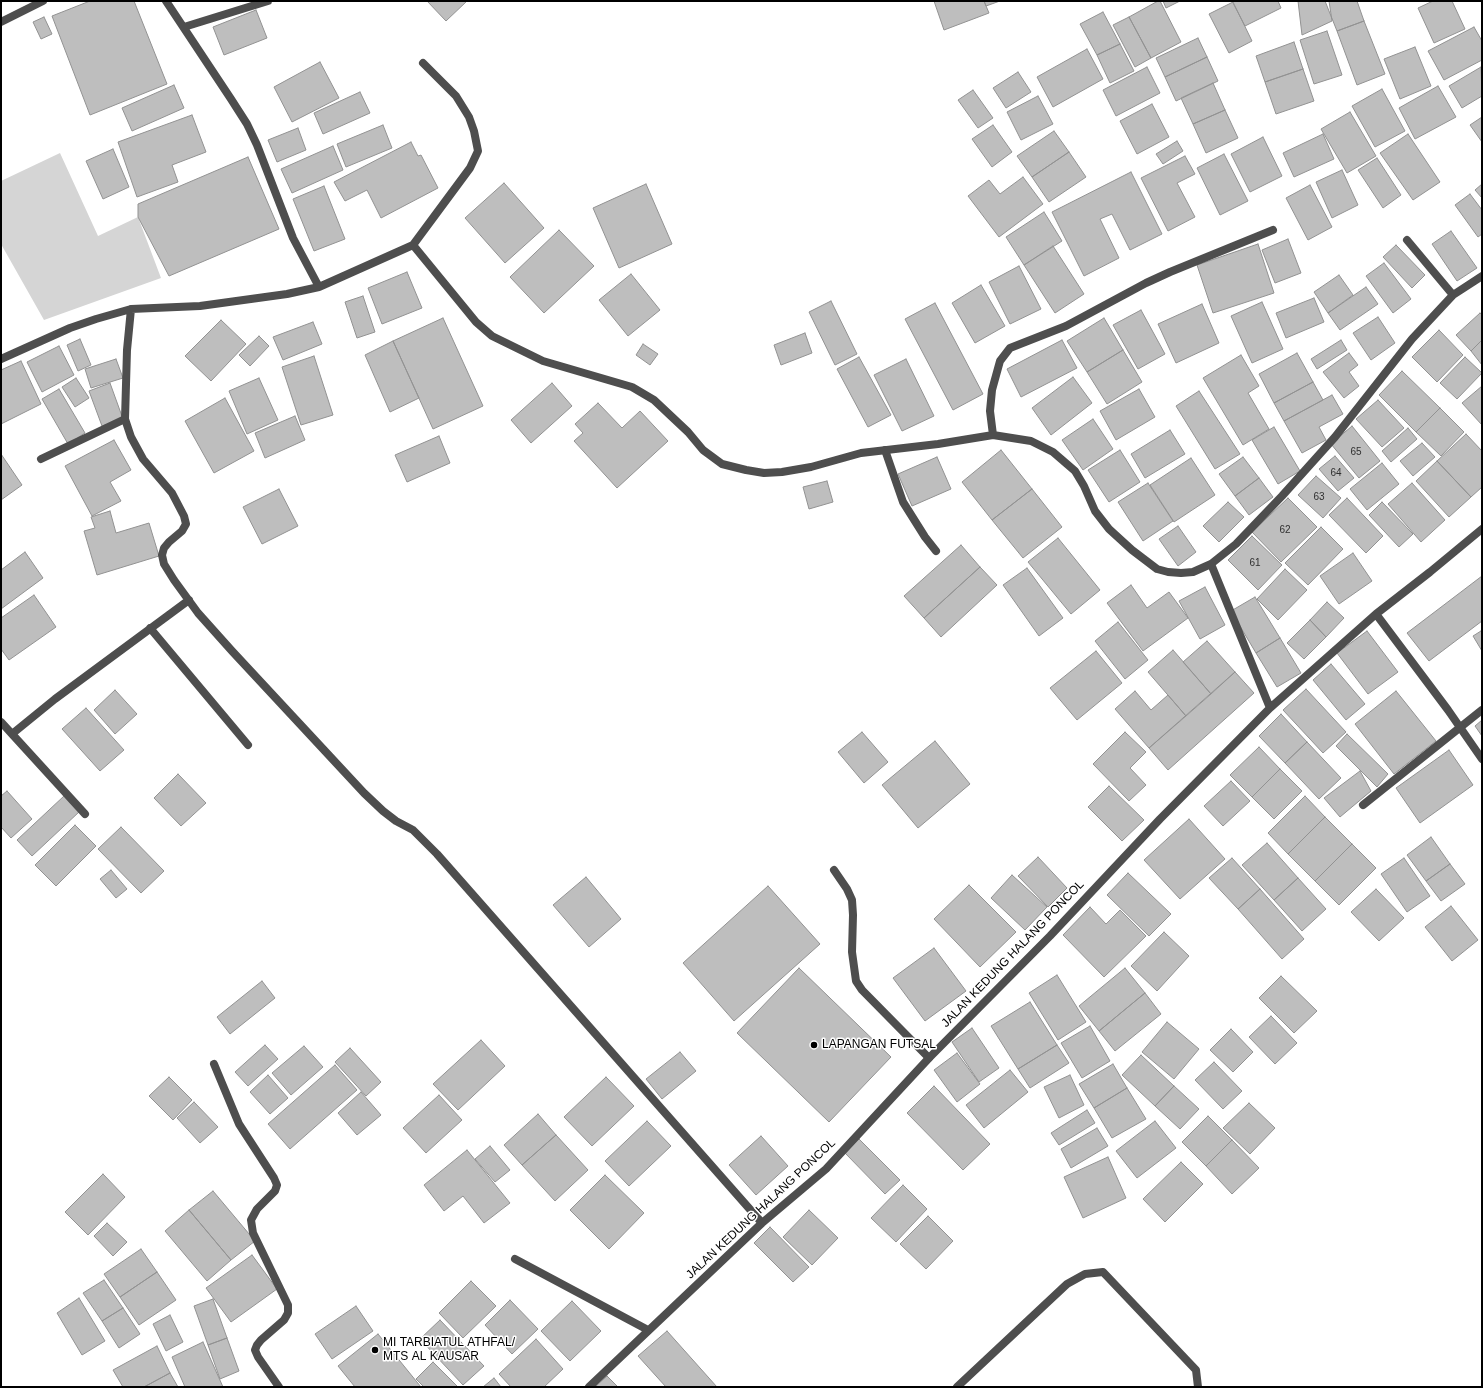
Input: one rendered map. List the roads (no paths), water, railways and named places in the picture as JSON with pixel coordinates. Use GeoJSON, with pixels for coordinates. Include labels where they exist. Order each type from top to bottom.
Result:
{"type":"FeatureCollection","features":[{"type":"Feature","properties":{"kind":"street"},"geometry":{"type":"LineString","coordinates":[[1,22],[43,1]]}},
{"type":"Feature","properties":{"kind":"street"},"geometry":{"type":"LineString","coordinates":[[166,1],[247,124],[257,145],[293,238],[319,287]]}},
{"type":"Feature","properties":{"kind":"street"},"geometry":{"type":"LineString","coordinates":[[184,27],[268,1]]}},
{"type":"Feature","properties":{"kind":"street"},"geometry":{"type":"LineString","coordinates":[[1,359],[70,328],[131,309],[200,306],[286,294],[319,287],[414,245],[470,168],[478,150],[469,117],[456,96],[423,64]]}},
{"type":"Feature","properties":{"kind":"street"},"geometry":{"type":"LineString","coordinates":[[993,434],[990,411],[992,390],[1000,361],[1010,348],[1066,326],[1146,283],[1170,272],[1273,230]]}},
{"type":"Feature","properties":{"kind":"street"},"geometry":{"type":"LineString","coordinates":[[1407,240],[1453,295]]}},
{"type":"Feature","properties":{"kind":"street"},"geometry":{"type":"LineString","coordinates":[[414,245],[462,306],[476,322],[492,336],[543,361],[632,387],[654,400],[688,432],[703,450],[722,464],[764,473],[782,472],[811,467],[861,453],[938,444],[993,434],[1031,441],[1053,452],[1075,471],[1084,486],[1095,511],[1109,529],[1132,550],[1157,569],[1168,572],[1187,573],[1211,564],[1246,534],[1335,437],[1412,339],[1453,295],[1482,276]]}},
{"type":"Feature","properties":{"kind":"street"},"geometry":{"type":"LineString","coordinates":[[131,309],[124,398],[125,419],[131,437],[143,459],[172,493],[184,516],[186,524],[182,531],[164,548],[162,555],[164,564],[198,613],[232,651],[383,811],[396,821],[414,830],[431,848],[762,1223]]}},
{"type":"Feature","properties":{"kind":"street"},"geometry":{"type":"LineString","coordinates":[[41,459],[125,419]]}},
{"type":"Feature","properties":{"kind":"street"},"geometry":{"type":"LineString","coordinates":[[885,450],[903,502],[924,537],[936,551]]}},
{"type":"Feature","properties":{"kind":"street","name":"JALAN KEDUNG HALANG PONCOL"},"geometry":{"type":"LineString","coordinates":[[589,1387],[762,1223],[826,1169],[929,1058],[1050,936],[1160,819],[1270,708],[1376,614],[1482,529]]}},
{"type":"Feature","properties":{"kind":"street"},"geometry":{"type":"LineString","coordinates":[[1211,564],[1270,708]]}},
{"type":"Feature","properties":{"kind":"street"},"geometry":{"type":"LineString","coordinates":[[12,734],[55,699],[189,600]]}},
{"type":"Feature","properties":{"kind":"street"},"geometry":{"type":"LineString","coordinates":[[1376,614],[1482,759]]}},
{"type":"Feature","properties":{"kind":"street"},"geometry":{"type":"LineString","coordinates":[[150,628],[248,745]]}},
{"type":"Feature","properties":{"kind":"street"},"geometry":{"type":"LineString","coordinates":[[1363,805],[1482,710]]}},
{"type":"Feature","properties":{"kind":"street"},"geometry":{"type":"LineString","coordinates":[[1,722],[85,814]]}},
{"type":"Feature","properties":{"kind":"street"},"geometry":{"type":"LineString","coordinates":[[834,870],[847,889],[852,900],[852,952],[856,981],[862,990],[929,1058]]}},
{"type":"Feature","properties":{"kind":"street"},"geometry":{"type":"LineString","coordinates":[[214,1064],[239,1124],[277,1185],[275,1191],[257,1208],[251,1220],[254,1233],[288,1305],[288,1313],[284,1320],[261,1340],[255,1350],[266,1370],[279,1387]]}},
{"type":"Feature","properties":{"kind":"street"},"geometry":{"type":"LineString","coordinates":[[515,1259],[648,1330]]}},
{"type":"Feature","properties":{"kind":"street"},"geometry":{"type":"LineString","coordinates":[[957,1387],[1067,1284],[1085,1274],[1103,1272],[1196,1370],[1198,1387]]}},
{"type":"Feature","properties":{"kind":"place","name":"LAPANGAN FUTSAL"},"geometry":{"type":"Point","coordinates":[814,1045]}},
{"type":"Feature","properties":{"kind":"place","name":"MI TARBIATUL ATHFAL/ MTS AL KAUSAR"},"geometry":{"type":"Point","coordinates":[375,1350]}}]}
